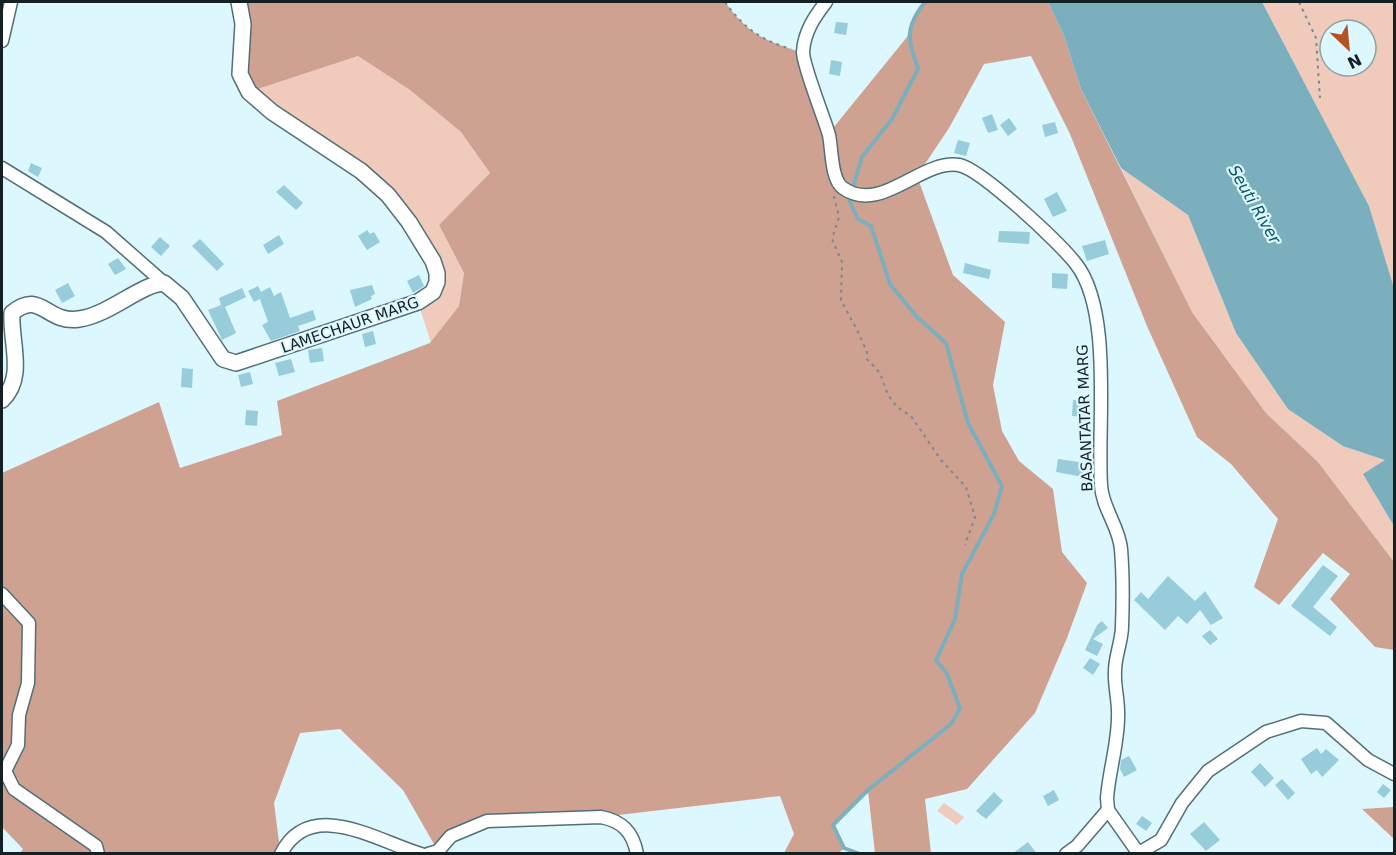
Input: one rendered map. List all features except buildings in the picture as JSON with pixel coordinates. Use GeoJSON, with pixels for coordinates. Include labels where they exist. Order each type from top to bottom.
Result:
{"type":"FeatureCollection","features":[{"type":"Feature","properties":{"kind":"street"},"geometry":{"type":"LineString","coordinates":[[2,41],[11,2]]}},
{"type":"Feature","properties":{"kind":"street","name":"LAMECHAUR MARG"},"geometry":{"type":"LineString","coordinates":[[2,168],[106,232],[182,298],[223,359],[236,363],[427,299],[437,282],[433,261],[409,222],[388,195],[361,171],[273,112],[249,92],[240,74],[243,24],[239,2]]}},
{"type":"Feature","properties":{"kind":"street"},"geometry":{"type":"LineString","coordinates":[[826,2],[811,22],[803,53],[828,134],[840,185]]}},
{"type":"Feature","properties":{"kind":"street","name":"BASANTATAR MARG"},"geometry":{"type":"LineString","coordinates":[[840,185],[861,194],[886,190],[932,168],[961,165],[978,174],[1041,228],[1076,264],[1087,280],[1098,340],[1102,416],[1101,492],[1121,544],[1122,566],[1122,627],[1115,673],[1118,718],[1109,779],[1108,810]]}},
{"type":"Feature","properties":{"kind":"street"},"geometry":{"type":"LineString","coordinates":[[2,400],[8,394],[15,374],[16,354],[11,332],[12,313],[22,305],[37,304],[65,321],[83,319],[110,310],[151,286],[164,283]]}},
{"type":"Feature","properties":{"kind":"street"},"geometry":{"type":"LineString","coordinates":[[2,594],[29,623],[28,683],[19,715],[18,745],[5,771],[14,789],[96,846],[98,854]]}},
{"type":"Feature","properties":{"kind":"street"},"geometry":{"type":"LineString","coordinates":[[1066,854],[1077,846],[1108,810],[1139,853],[1161,840],[1182,803],[1208,771],[1266,732],[1301,721],[1326,723],[1368,760],[1395,774]]}},
{"type":"Feature","properties":{"kind":"street"},"geometry":{"type":"LineString","coordinates":[[428,854],[438,851],[451,836],[487,821],[601,817],[618,820],[631,835],[637,854]]}},
{"type":"Feature","properties":{"kind":"street"},"geometry":{"type":"LineString","coordinates":[[281,854],[288,840],[307,830],[330,824],[354,828],[421,854]]}},
{"type":"Feature","properties":{"kind":"path"},"geometry":{"type":"LineString","coordinates":[[725,2],[740,23],[754,34],[803,53]]}},
{"type":"Feature","properties":{"kind":"path"},"geometry":{"type":"LineString","coordinates":[[1299,2],[1316,38],[1320,98]]}},
{"type":"Feature","properties":{"kind":"path"},"geometry":{"type":"LineString","coordinates":[[840,185],[833,201],[839,217],[831,239],[842,262],[841,300],[863,342],[867,359],[880,373],[888,395],[911,416],[941,460],[966,487],[975,517],[964,545]]}},
{"type":"Feature","properties":{"kind":"shaded area"},"geometry":{"type":"Polygon","coordinates":[[[239,2],[725,2],[742,22],[758,35],[803,53],[829,133],[907,37],[916,13],[925,2],[1048,2],[1064,36],[1081,89],[1192,312],[1266,413],[1318,462],[1394,562],[1394,650],[1375,647],[1330,599],[1350,574],[1323,553],[1279,605],[1254,587],[1278,519],[1231,464],[1197,437],[1147,326],[1070,134],[1031,56],[984,64],[949,128],[917,176],[953,275],[1005,322],[993,385],[1002,431],[1019,461],[1053,489],[1062,552],[1087,583],[1067,638],[1035,713],[967,789],[925,799],[931,853],[875,853],[868,791],[833,825],[844,848],[839,853],[784,853],[794,834],[780,796],[601,817],[487,821],[438,851],[403,790],[340,729],[300,733],[274,803],[279,842],[274,853],[20,853],[23,849],[2,827],[2,473],[159,402],[180,468],[282,435],[277,401],[430,343],[459,306],[464,273],[439,225],[490,173],[461,132],[410,90],[358,56],[249,92],[239,2]]]}},
{"type":"Feature","properties":{"kind":"shaded area"},"geometry":{"type":"Polygon","coordinates":[[[1262,2],[1394,2],[1394,288],[1369,206],[1262,2]]]}},
{"type":"Feature","properties":{"kind":"shaded area"},"geometry":{"type":"Polygon","coordinates":[[[358,56],[410,90],[461,132],[490,173],[439,225],[464,273],[459,306],[431,343],[418,302],[437,282],[388,195],[249,92],[358,56]]]}},
{"type":"Feature","properties":{"kind":"shaded area"},"geometry":{"type":"Polygon","coordinates":[[[1121,168],[1188,215],[1236,333],[1386,460],[1364,474],[1394,526],[1394,562],[1318,462],[1266,413],[1192,312],[1121,168]]]}},
{"type":"Feature","properties":{"kind":"shaded area"},"geometry":{"type":"Polygon","coordinates":[[[944,803],[964,817],[957,825],[937,811],[944,803]]]}},
{"type":"Feature","properties":{"kind":"shaded area"},"geometry":{"type":"Polygon","coordinates":[[[1394,807],[1394,839],[1362,809],[1394,807]]]}},
{"type":"Feature","properties":{"kind":"water","name":"Seuti River"},"geometry":{"type":"Polygon","coordinates":[[[1048,2],[1262,2],[1369,206],[1394,288],[1394,526],[1363,474],[1385,460],[1343,446],[1288,409],[1236,333],[1188,215],[1121,168],[1081,89],[1064,36],[1048,2]]]}},
{"type":"Feature","properties":{"kind":"waterway"},"geometry":{"type":"LineString","coordinates":[[860,854],[844,848],[833,825],[868,790],[951,724],[960,708],[947,674],[936,660],[955,619],[962,574],[994,514],[1002,486],[968,423],[946,343],[916,316],[890,284],[871,226],[858,219],[849,200],[862,157],[892,119],[918,69],[910,34],[918,11],[925,2]]}}]}
